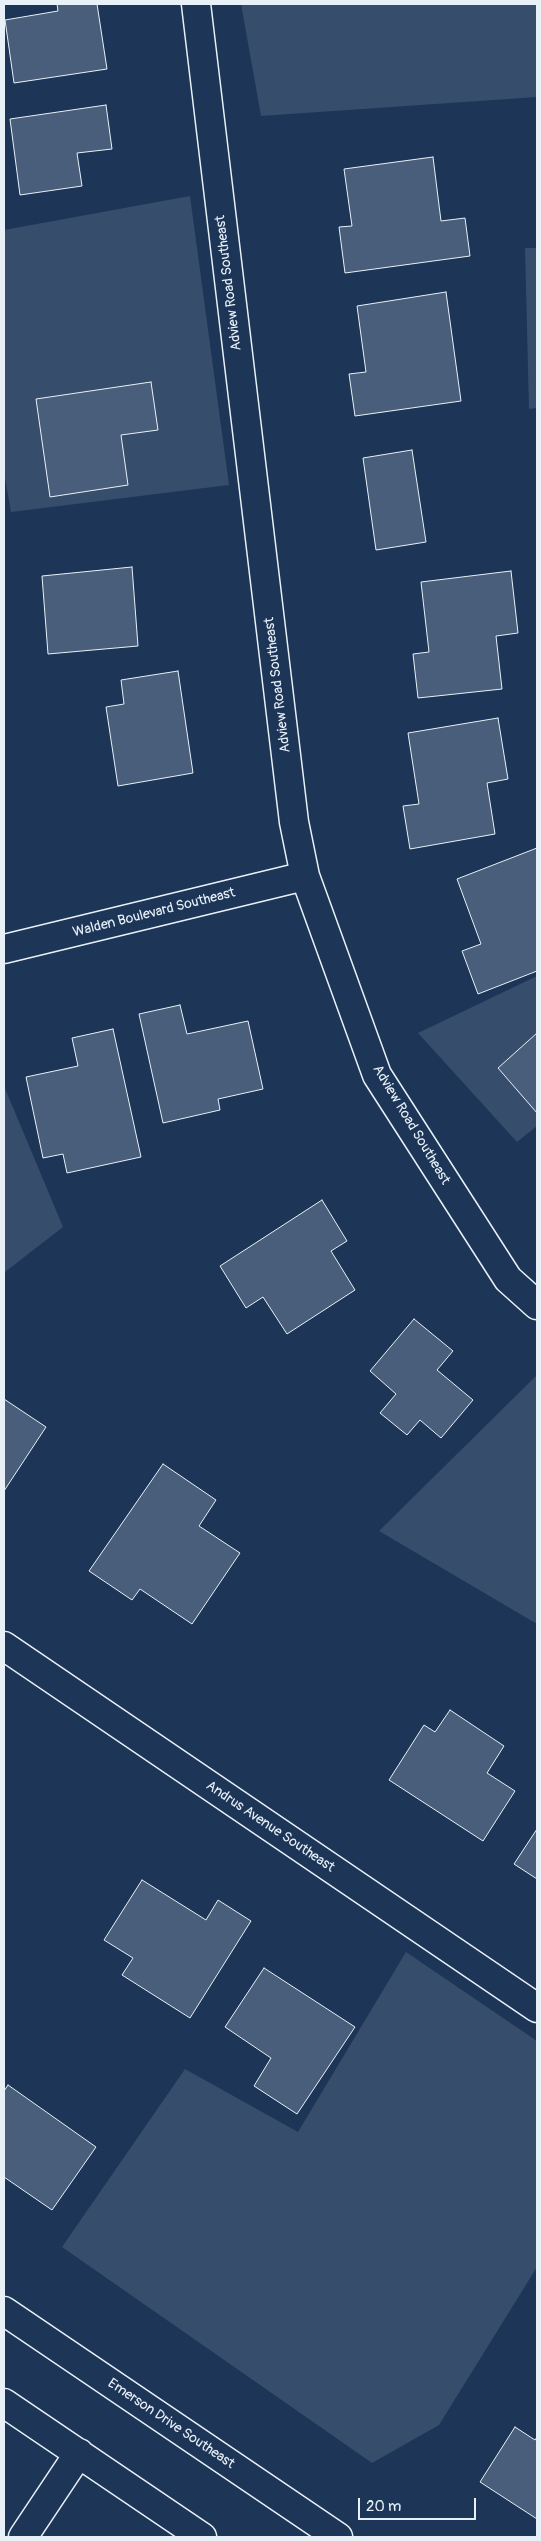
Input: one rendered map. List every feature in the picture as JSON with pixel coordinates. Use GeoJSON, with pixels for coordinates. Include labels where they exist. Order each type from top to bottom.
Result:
{"type":"FeatureCollection","features":[{"type":"Feature","properties":{"kind":"street","name":"Adview Road Southeast"},"geometry":{"type":"LineString","coordinates":[[196,4],[294,822],[305,876],[377,1075],[508,1279],[537,1305]]}},
{"type":"Feature","properties":{"kind":"street","name":"Walden Boulevard Southeast"},"geometry":{"type":"LineString","coordinates":[[4,949],[305,876]]}},
{"type":"Feature","properties":{"kind":"street","name":"Andrus Avenue Southeast"},"geometry":{"type":"LineString","coordinates":[[4,1646],[537,2008]]}},
{"type":"Feature","properties":{"kind":"street","name":"Emerson Drive Southeast"},"geometry":{"type":"LineString","coordinates":[[4,2311],[338,2537]]}},
{"type":"Feature","properties":{"kind":"street"},"geometry":{"type":"LineString","coordinates":[[4,2403],[202,2537]]}},
{"type":"Feature","properties":{"kind":"street"},"geometry":{"type":"LineString","coordinates":[[23,2537],[79,2454]]}},
{"type":"Feature","properties":{"kind":"shaded area"},"geometry":{"type":"Polygon","coordinates":[[[241,4],[537,4],[537,97],[261,116],[241,4]]]}},
{"type":"Feature","properties":{"kind":"shaded area"},"geometry":{"type":"Polygon","coordinates":[[[190,196],[229,485],[11,512],[4,472],[4,230],[190,196]]]}},
{"type":"Feature","properties":{"kind":"shaded area"},"geometry":{"type":"Polygon","coordinates":[[[525,248],[537,248],[537,408],[529,409],[525,248]]]}},
{"type":"Feature","properties":{"kind":"shaded area"},"geometry":{"type":"Polygon","coordinates":[[[537,976],[537,1126],[517,1142],[418,1033],[537,976]]]}},
{"type":"Feature","properties":{"kind":"shaded area"},"geometry":{"type":"Polygon","coordinates":[[[4,1086],[63,1227],[5,1272],[4,1271],[4,1086]]]}},
{"type":"Feature","properties":{"kind":"shaded area"},"geometry":{"type":"Polygon","coordinates":[[[537,1375],[537,1624],[379,1531],[537,1375]]]}},
{"type":"Feature","properties":{"kind":"shaded area"},"geometry":{"type":"Polygon","coordinates":[[[406,1952],[537,2041],[537,2267],[439,2425],[372,2463],[62,2247],[185,2069],[298,2132],[406,1952]]]}},
{"type":"Feature","properties":{"kind":"building"},"geometry":{"type":"Polygon","coordinates":[[[57,4],[97,4],[107,69],[14,83],[5,20],[58,11],[57,4]]]}},
{"type":"Feature","properties":{"kind":"building"},"geometry":{"type":"Polygon","coordinates":[[[106,105],[112,149],[77,153],[82,186],[20,195],[10,119],[106,105]]]}},
{"type":"Feature","properties":{"kind":"building"},"geometry":{"type":"Polygon","coordinates":[[[433,157],[441,221],[465,218],[470,256],[345,273],[339,227],[352,226],[344,169],[433,157]]]}},
{"type":"Feature","properties":{"kind":"building"},"geometry":{"type":"Polygon","coordinates":[[[446,292],[461,401],[355,416],[349,374],[366,372],[357,306],[446,292]]]}},
{"type":"Feature","properties":{"kind":"building"},"geometry":{"type":"Polygon","coordinates":[[[151,382],[158,430],[121,435],[128,485],[50,497],[36,399],[151,382]]]}},
{"type":"Feature","properties":{"kind":"building"},"geometry":{"type":"Polygon","coordinates":[[[412,450],[426,542],[376,550],[363,458],[412,450]]]}},
{"type":"Feature","properties":{"kind":"building"},"geometry":{"type":"Polygon","coordinates":[[[132,567],[138,646],[48,654],[42,576],[132,567]]]}},
{"type":"Feature","properties":{"kind":"building"},"geometry":{"type":"Polygon","coordinates":[[[511,571],[518,633],[496,636],[502,689],[418,698],[413,654],[429,652],[421,582],[511,571]]]}},
{"type":"Feature","properties":{"kind":"building"},"geometry":{"type":"Polygon","coordinates":[[[178,671],[193,773],[118,786],[106,707],[124,704],[121,680],[178,671]]]}},
{"type":"Feature","properties":{"kind":"building"},"geometry":{"type":"Polygon","coordinates":[[[498,718],[508,779],[487,783],[495,834],[410,849],[403,806],[419,804],[408,733],[498,718]]]}},
{"type":"Feature","properties":{"kind":"building"},"geometry":{"type":"Polygon","coordinates":[[[537,848],[537,971],[478,994],[462,951],[481,944],[457,879],[537,848]]]}},
{"type":"Feature","properties":{"kind":"building"},"geometry":{"type":"Polygon","coordinates":[[[180,1005],[187,1034],[248,1021],[263,1089],[218,1099],[220,1110],[163,1123],[139,1014],[180,1005]]]}},
{"type":"Feature","properties":{"kind":"building"},"geometry":{"type":"Polygon","coordinates":[[[113,1029],[141,1157],[67,1173],[63,1154],[43,1158],[26,1077],[78,1066],[72,1038],[113,1029]]]}},
{"type":"Feature","properties":{"kind":"building"},"geometry":{"type":"Polygon","coordinates":[[[537,1033],[537,1113],[498,1068],[537,1033]]]}},
{"type":"Feature","properties":{"kind":"building"},"geometry":{"type":"Polygon","coordinates":[[[322,1200],[347,1241],[331,1251],[355,1290],[287,1334],[263,1297],[246,1308],[220,1266],[322,1200]]]}},
{"type":"Feature","properties":{"kind":"building"},"geometry":{"type":"Polygon","coordinates":[[[414,1319],[453,1351],[437,1370],[473,1400],[441,1438],[420,1420],[407,1435],[380,1413],[396,1394],[370,1371],[414,1319]]]}},
{"type":"Feature","properties":{"kind":"building"},"geometry":{"type":"Polygon","coordinates":[[[4,1399],[46,1427],[4,1491],[4,1399]]]}},
{"type":"Feature","properties":{"kind":"building"},"geometry":{"type":"Polygon","coordinates":[[[163,1464],[216,1500],[199,1526],[240,1553],[192,1624],[140,1589],[132,1600],[89,1571],[163,1464]]]}},
{"type":"Feature","properties":{"kind":"building"},"geometry":{"type":"Polygon","coordinates":[[[450,1710],[504,1746],[487,1773],[515,1791],[483,1841],[389,1780],[424,1725],[435,1732],[450,1710]]]}},
{"type":"Feature","properties":{"kind":"building"},"geometry":{"type":"Polygon","coordinates":[[[537,1829],[537,1879],[514,1864],[537,1829]]]}},
{"type":"Feature","properties":{"kind":"building"},"geometry":{"type":"Polygon","coordinates":[[[142,1880],[206,1920],[218,1900],[251,1921],[190,2018],[122,1975],[133,1958],[104,1940],[142,1880]]]}},
{"type":"Feature","properties":{"kind":"building"},"geometry":{"type":"Polygon","coordinates":[[[264,1968],[355,2027],[297,2114],[254,2086],[271,2058],[225,2027],[264,1968]]]}},
{"type":"Feature","properties":{"kind":"building"},"geometry":{"type":"Polygon","coordinates":[[[8,2085],[96,2147],[52,2210],[4,2177],[4,2091],[8,2085]]]}},
{"type":"Feature","properties":{"kind":"building"},"geometry":{"type":"Polygon","coordinates":[[[515,2427],[535,2440],[537,2437],[537,2519],[480,2482],[515,2427]]]}}]}
